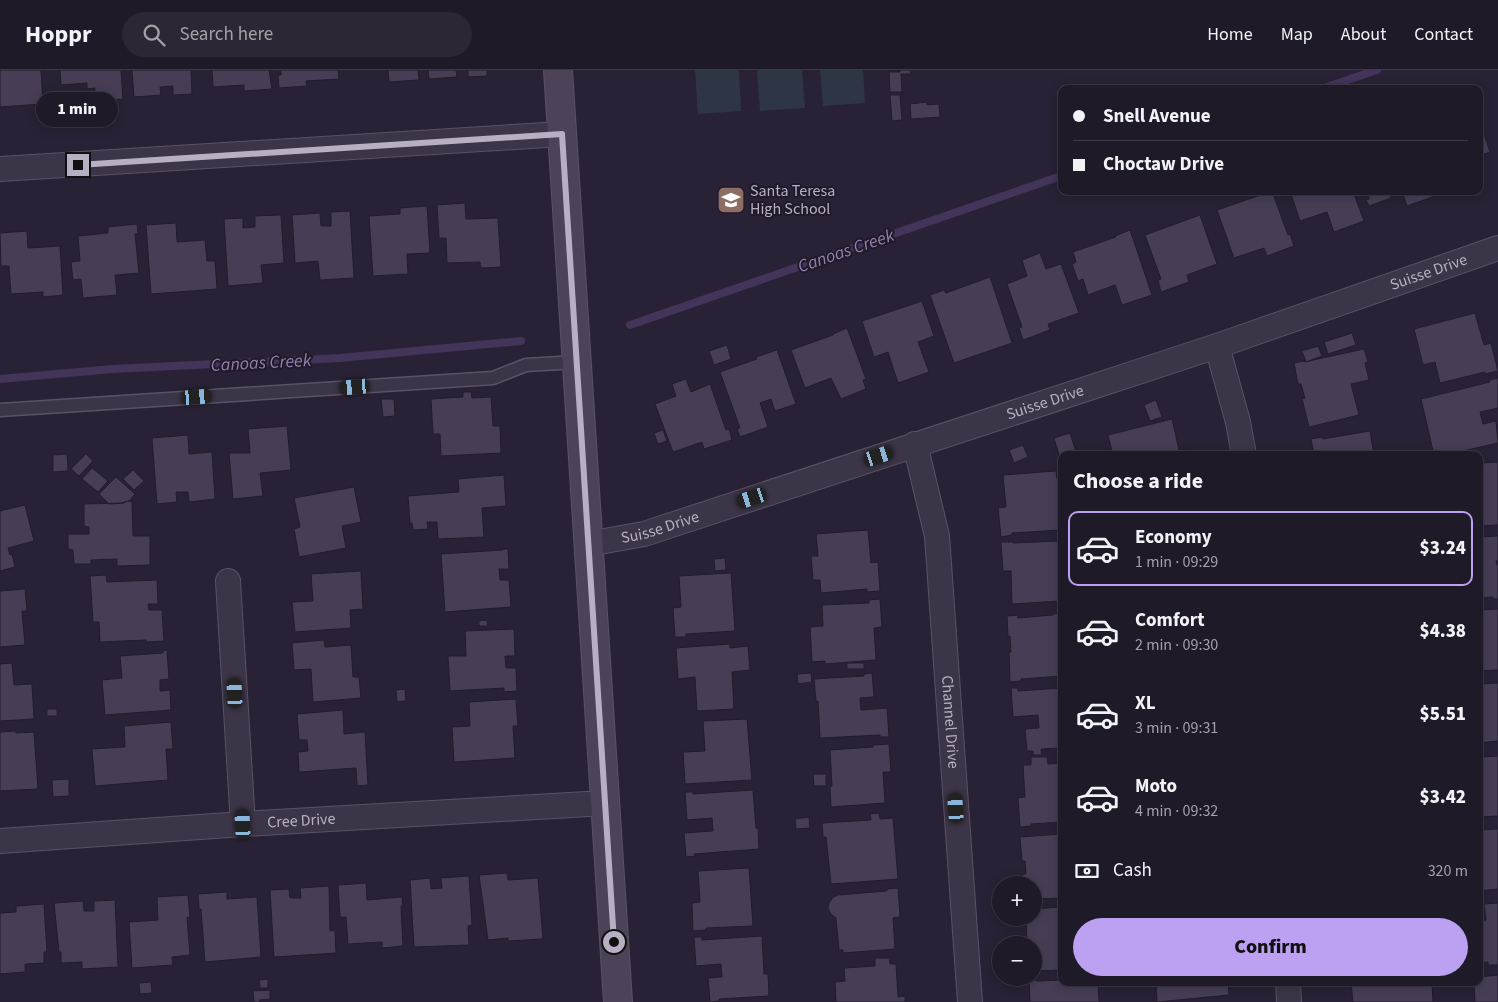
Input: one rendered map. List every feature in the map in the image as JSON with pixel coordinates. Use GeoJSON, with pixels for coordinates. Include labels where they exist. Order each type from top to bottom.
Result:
{"type":"FeatureCollection","features":[{"type":"Feature","properties":{"kind":"street"},"geometry":{"type":"LineString","coordinates":[[558,70],[618,1002]]}},
{"type":"Feature","properties":{"kind":"street"},"geometry":{"type":"LineString","coordinates":[[0,169],[562,134]]}},
{"type":"Feature","properties":{"kind":"street","name":"Suisse Drive"},"geometry":{"type":"LineString","coordinates":[[588,544],[644,534],[1216,346],[1498,248]]}},
{"type":"Feature","properties":{"kind":"street"},"geometry":{"type":"LineString","coordinates":[[1216,346],[1238,422],[1243,451]]}},
{"type":"Feature","properties":{"kind":"street","name":"Channel Drive"},"geometry":{"type":"LineString","coordinates":[[915,444],[937,536],[970,1002]]}},
{"type":"Feature","properties":{"kind":"street"},"geometry":{"type":"LineString","coordinates":[[228,581],[243,824]]}},
{"type":"Feature","properties":{"kind":"street","name":"Cree Drive"},"geometry":{"type":"LineString","coordinates":[[0,841],[243,824],[605,803]]}},
{"type":"Feature","properties":{"kind":"street"},"geometry":{"type":"LineString","coordinates":[[1288,986],[1289,1002]]}},
{"type":"Feature","properties":{"kind":"lane"},"geometry":{"type":"LineString","coordinates":[[0,410],[493,378],[526,365],[577,362]]}},
{"type":"Feature","properties":{"kind":"shaded area"},"geometry":{"type":"Polygon","coordinates":[[[695,70],[739,70],[741,111],[698,114],[695,70]]]}},
{"type":"Feature","properties":{"kind":"shaded area"},"geometry":{"type":"Polygon","coordinates":[[[757,70],[802,70],[805,108],[760,111],[757,70]]]}},
{"type":"Feature","properties":{"kind":"shaded area"},"geometry":{"type":"Polygon","coordinates":[[[820,70],[863,70],[865,103],[823,106],[820,70]]]}},
{"type":"Feature","properties":{"kind":"building"},"geometry":{"type":"Polygon","coordinates":[[[0,70],[41,70],[43,104],[0,107],[0,70]]]}},
{"type":"Feature","properties":{"kind":"building"},"geometry":{"type":"Polygon","coordinates":[[[60,70],[121,70],[123,99],[95,101],[95,88],[87,89],[87,83],[61,85],[60,70]]]}},
{"type":"Feature","properties":{"kind":"building"},"geometry":{"type":"Polygon","coordinates":[[[132,70],[191,70],[192,94],[173,95],[173,86],[160,87],[161,95],[134,97],[132,70]]]}},
{"type":"Feature","properties":{"kind":"building"},"geometry":{"type":"Polygon","coordinates":[[[212,70],[269,70],[272,89],[244,91],[244,85],[213,87],[212,70]]]}},
{"type":"Feature","properties":{"kind":"building"},"geometry":{"type":"Polygon","coordinates":[[[281,70],[338,70],[339,79],[306,81],[307,86],[279,88],[278,75],[281,75],[281,70]]]}},
{"type":"Feature","properties":{"kind":"building"},"geometry":{"type":"Polygon","coordinates":[[[388,70],[418,70],[419,80],[389,82],[388,70]]]}},
{"type":"Feature","properties":{"kind":"building"},"geometry":{"type":"Polygon","coordinates":[[[428,70],[456,70],[457,77],[429,79],[428,70]]]}},
{"type":"Feature","properties":{"kind":"building"},"geometry":{"type":"Polygon","coordinates":[[[468,70],[487,70],[487,76],[468,77],[468,70]]]}},
{"type":"Feature","properties":{"kind":"building"},"geometry":{"type":"Polygon","coordinates":[[[900,70],[910,70],[911,74],[901,74],[902,92],[890,92],[889,72],[900,72],[900,70]]]}},
{"type":"Feature","properties":{"kind":"building"},"geometry":{"type":"Polygon","coordinates":[[[890,95],[900,95],[902,120],[892,121],[890,95]]]}},
{"type":"Feature","properties":{"kind":"building"},"geometry":{"type":"Polygon","coordinates":[[[927,102],[927,105],[939,104],[940,117],[911,119],[910,104],[927,102]]]}},
{"type":"Feature","properties":{"kind":"building"},"geometry":{"type":"Polygon","coordinates":[[[1483,131],[1490,152],[1483,155],[1483,131]]]}},
{"type":"Feature","properties":{"kind":"building"},"geometry":{"type":"Polygon","coordinates":[[[1260,195],[1273,195],[1294,246],[1267,256],[1264,248],[1234,258],[1217,210],[1260,195]]]}},
{"type":"Feature","properties":{"kind":"building"},"geometry":{"type":"Polygon","coordinates":[[[1291,195],[1354,195],[1364,221],[1334,232],[1327,212],[1300,221],[1291,195]]]}},
{"type":"Feature","properties":{"kind":"building"},"geometry":{"type":"Polygon","coordinates":[[[1368,195],[1390,195],[1391,198],[1369,206],[1366,200],[1369,199],[1368,195]]]}},
{"type":"Feature","properties":{"kind":"building"},"geometry":{"type":"Polygon","coordinates":[[[1403,195],[1435,196],[1407,206],[1403,195]]]}},
{"type":"Feature","properties":{"kind":"building"},"geometry":{"type":"Polygon","coordinates":[[[465,203],[466,219],[498,218],[501,267],[481,268],[480,262],[447,263],[446,238],[439,238],[437,205],[465,203]]]}},
{"type":"Feature","properties":{"kind":"building"},"geometry":{"type":"Polygon","coordinates":[[[427,206],[430,253],[407,254],[408,274],[373,276],[369,216],[400,214],[400,208],[427,206]]]}},
{"type":"Feature","properties":{"kind":"building"},"geometry":{"type":"Polygon","coordinates":[[[350,211],[354,278],[320,280],[318,261],[295,263],[292,215],[320,213],[321,226],[331,226],[331,212],[350,211]]]}},
{"type":"Feature","properties":{"kind":"building"},"geometry":{"type":"Polygon","coordinates":[[[281,215],[284,263],[261,265],[263,283],[228,286],[224,219],[243,218],[243,228],[255,227],[255,216],[281,215]]]}},
{"type":"Feature","properties":{"kind":"building"},"geometry":{"type":"Polygon","coordinates":[[[1200,215],[1217,264],[1187,275],[1189,282],[1161,292],[1158,280],[1161,279],[1145,235],[1200,215]]]}},
{"type":"Feature","properties":{"kind":"building"},"geometry":{"type":"Polygon","coordinates":[[[176,223],[177,242],[205,240],[207,261],[215,261],[217,289],[151,294],[146,225],[176,223]]]}},
{"type":"Feature","properties":{"kind":"building"},"geometry":{"type":"Polygon","coordinates":[[[137,224],[138,233],[135,234],[139,273],[115,275],[117,295],[83,298],[81,279],[73,280],[71,262],[80,261],[78,236],[108,233],[108,227],[137,224]]]}},
{"type":"Feature","properties":{"kind":"building"},"geometry":{"type":"Polygon","coordinates":[[[1130,230],[1152,295],[1122,305],[1115,285],[1088,295],[1083,279],[1078,281],[1072,264],[1076,262],[1073,252],[1130,230]]]}},
{"type":"Feature","properties":{"kind":"building"},"geometry":{"type":"Polygon","coordinates":[[[27,231],[28,248],[60,246],[63,295],[43,297],[43,292],[11,294],[9,266],[1,266],[0,233],[27,231]]]}},
{"type":"Feature","properties":{"kind":"building"},"geometry":{"type":"Polygon","coordinates":[[[1040,253],[1046,269],[1061,264],[1079,313],[1048,324],[1050,330],[1023,340],[1019,328],[1022,327],[1007,284],[1027,276],[1022,260],[1040,253]]]}},
{"type":"Feature","properties":{"kind":"building"},"geometry":{"type":"Polygon","coordinates":[[[990,277],[1012,343],[954,363],[930,295],[944,290],[946,293],[990,277]]]}},
{"type":"Feature","properties":{"kind":"building"},"geometry":{"type":"Polygon","coordinates":[[[922,301],[934,336],[918,342],[929,372],[898,383],[888,352],[874,357],[862,321],[922,301]]]}},
{"type":"Feature","properties":{"kind":"building"},"geometry":{"type":"Polygon","coordinates":[[[1475,313],[1484,345],[1491,343],[1498,371],[1485,374],[1485,372],[1440,383],[1435,362],[1423,365],[1414,329],[1475,313]]]}},
{"type":"Feature","properties":{"kind":"building"},"geometry":{"type":"Polygon","coordinates":[[[847,328],[866,379],[863,380],[866,389],[841,399],[831,378],[805,388],[791,350],[847,328]]]}},
{"type":"Feature","properties":{"kind":"building"},"geometry":{"type":"Polygon","coordinates":[[[1352,333],[1356,345],[1328,354],[1324,342],[1352,333]]]}},
{"type":"Feature","properties":{"kind":"building"},"geometry":{"type":"Polygon","coordinates":[[[727,345],[731,359],[714,365],[709,351],[727,345]]]}},
{"type":"Feature","properties":{"kind":"building"},"geometry":{"type":"Polygon","coordinates":[[[1318,346],[1322,356],[1306,362],[1302,351],[1318,346]]]}},
{"type":"Feature","properties":{"kind":"building"},"geometry":{"type":"Polygon","coordinates":[[[1364,349],[1368,362],[1365,363],[1369,380],[1351,384],[1359,415],[1309,427],[1302,399],[1305,398],[1301,384],[1298,384],[1294,363],[1364,349]]]}},
{"type":"Feature","properties":{"kind":"building"},"geometry":{"type":"Polygon","coordinates":[[[777,350],[796,404],[775,411],[771,399],[760,403],[768,427],[740,437],[737,429],[740,428],[720,372],[777,350]]]}},
{"type":"Feature","properties":{"kind":"building"},"geometry":{"type":"Polygon","coordinates":[[[1498,378],[1498,408],[1480,412],[1483,424],[1496,421],[1498,443],[1463,451],[1433,451],[1421,399],[1490,382],[1489,380],[1498,378]]]}},
{"type":"Feature","properties":{"kind":"building"},"geometry":{"type":"Polygon","coordinates":[[[686,379],[691,392],[710,384],[726,430],[729,429],[732,440],[704,449],[702,442],[673,452],[655,404],[676,396],[672,384],[686,379]]]}},
{"type":"Feature","properties":{"kind":"building"},"geometry":{"type":"Polygon","coordinates":[[[463,392],[471,392],[472,398],[491,397],[493,426],[500,426],[501,453],[441,456],[440,434],[433,434],[431,399],[463,397],[463,392]]]}},
{"type":"Feature","properties":{"kind":"building"},"geometry":{"type":"Polygon","coordinates":[[[381,399],[394,399],[395,416],[383,417],[381,399]]]}},
{"type":"Feature","properties":{"kind":"building"},"geometry":{"type":"Polygon","coordinates":[[[1156,400],[1162,417],[1150,421],[1144,405],[1156,400]]]}},
{"type":"Feature","properties":{"kind":"building"},"geometry":{"type":"Polygon","coordinates":[[[1172,419],[1179,450],[1186,449],[1186,451],[1112,451],[1108,435],[1172,419]]]}},
{"type":"Feature","properties":{"kind":"building"},"geometry":{"type":"Polygon","coordinates":[[[287,426],[291,470],[260,473],[263,496],[233,499],[229,453],[250,453],[248,429],[287,426]]]}},
{"type":"Feature","properties":{"kind":"building"},"geometry":{"type":"Polygon","coordinates":[[[663,430],[667,441],[658,444],[654,433],[663,430]]]}},
{"type":"Feature","properties":{"kind":"building"},"geometry":{"type":"Polygon","coordinates":[[[1370,431],[1373,451],[1313,451],[1311,439],[1322,437],[1323,439],[1370,431]]]}},
{"type":"Feature","properties":{"kind":"building"},"geometry":{"type":"Polygon","coordinates":[[[1070,433],[1076,451],[1058,451],[1054,438],[1070,433]]]}},
{"type":"Feature","properties":{"kind":"building"},"geometry":{"type":"Polygon","coordinates":[[[188,435],[189,454],[212,452],[215,499],[189,502],[188,492],[176,492],[177,502],[157,504],[152,438],[188,435]]]}},
{"type":"Feature","properties":{"kind":"building"},"geometry":{"type":"Polygon","coordinates":[[[1023,445],[1028,457],[1014,463],[1009,450],[1023,445]]]}},
{"type":"Feature","properties":{"kind":"building"},"geometry":{"type":"Polygon","coordinates":[[[67,454],[68,471],[53,472],[53,455],[67,454]]]}},
{"type":"Feature","properties":{"kind":"building"},"geometry":{"type":"Polygon","coordinates":[[[86,454],[93,461],[79,476],[71,469],[86,454]]]}},
{"type":"Feature","properties":{"kind":"building"},"geometry":{"type":"Polygon","coordinates":[[[1498,462],[1498,525],[1483,526],[1483,463],[1498,462]]]}},
{"type":"Feature","properties":{"kind":"building"},"geometry":{"type":"Polygon","coordinates":[[[92,468],[108,481],[98,492],[82,479],[92,468]]]}},
{"type":"Feature","properties":{"kind":"building"},"geometry":{"type":"Polygon","coordinates":[[[133,470],[144,481],[134,490],[123,479],[133,470]]]}},
{"type":"Feature","properties":{"kind":"building"},"geometry":{"type":"Polygon","coordinates":[[[1056,471],[1058,479],[1058,530],[1012,533],[1012,535],[1001,537],[998,508],[1006,507],[1003,475],[1056,471]]]}},
{"type":"Feature","properties":{"kind":"building"},"geometry":{"type":"Polygon","coordinates":[[[504,475],[506,506],[482,508],[484,537],[438,539],[437,522],[427,522],[428,529],[413,530],[412,523],[410,523],[408,496],[459,492],[458,479],[504,475]]]}},
{"type":"Feature","properties":{"kind":"building"},"geometry":{"type":"Polygon","coordinates":[[[116,477],[135,494],[129,501],[124,503],[109,504],[99,494],[116,477]]]}},
{"type":"Feature","properties":{"kind":"building"},"geometry":{"type":"Polygon","coordinates":[[[354,487],[361,522],[342,526],[346,548],[299,557],[294,529],[300,527],[294,498],[354,487]]]}},
{"type":"Feature","properties":{"kind":"building"},"geometry":{"type":"Polygon","coordinates":[[[132,501],[133,536],[150,536],[150,565],[117,566],[117,559],[91,560],[91,564],[74,564],[73,550],[68,549],[68,534],[89,534],[89,527],[84,526],[84,504],[132,501]]]}},
{"type":"Feature","properties":{"kind":"building"},"geometry":{"type":"Polygon","coordinates":[[[25,505],[34,541],[8,548],[10,555],[12,554],[15,567],[0,571],[0,511],[25,505]]]}},
{"type":"Feature","properties":{"kind":"building"},"geometry":{"type":"Polygon","coordinates":[[[868,530],[871,563],[878,562],[880,591],[867,592],[867,589],[821,593],[820,580],[813,580],[811,556],[818,556],[816,534],[868,530]]]}},
{"type":"Feature","properties":{"kind":"building"},"geometry":{"type":"Polygon","coordinates":[[[1498,536],[1498,561],[1496,561],[1498,565],[1498,599],[1493,599],[1493,597],[1483,598],[1483,537],[1498,536]]]}},
{"type":"Feature","properties":{"kind":"building"},"geometry":{"type":"Polygon","coordinates":[[[1058,541],[1058,601],[1012,604],[1011,571],[1003,571],[1001,542],[1058,541]]]}},
{"type":"Feature","properties":{"kind":"building"},"geometry":{"type":"Polygon","coordinates":[[[508,549],[509,569],[499,569],[500,580],[509,580],[511,607],[445,612],[441,554],[508,549]]]}},
{"type":"Feature","properties":{"kind":"building"},"geometry":{"type":"Polygon","coordinates":[[[725,558],[726,570],[715,571],[714,559],[725,558]]]}},
{"type":"Feature","properties":{"kind":"building"},"geometry":{"type":"Polygon","coordinates":[[[361,571],[363,609],[350,610],[351,628],[295,632],[292,602],[313,601],[311,574],[361,571]]]}},
{"type":"Feature","properties":{"kind":"building"},"geometry":{"type":"Polygon","coordinates":[[[731,573],[735,631],[686,634],[686,637],[675,637],[673,608],[681,607],[679,576],[731,573]]]}},
{"type":"Feature","properties":{"kind":"building"},"geometry":{"type":"Polygon","coordinates":[[[106,575],[107,582],[157,580],[158,604],[148,604],[149,610],[162,610],[164,641],[100,642],[99,622],[93,622],[90,576],[106,575]]]}},
{"type":"Feature","properties":{"kind":"building"},"geometry":{"type":"Polygon","coordinates":[[[25,589],[27,611],[22,611],[25,645],[0,647],[0,591],[25,589]]]}},
{"type":"Feature","properties":{"kind":"building"},"geometry":{"type":"Polygon","coordinates":[[[880,599],[882,627],[874,628],[876,660],[825,664],[825,661],[812,662],[810,627],[823,626],[822,605],[869,603],[869,600],[880,599]]]}},
{"type":"Feature","properties":{"kind":"building"},"geometry":{"type":"Polygon","coordinates":[[[1498,609],[1498,670],[1483,671],[1483,610],[1498,609]]]}},
{"type":"Feature","properties":{"kind":"building"},"geometry":{"type":"Polygon","coordinates":[[[1058,613],[1058,676],[1021,679],[1021,681],[1010,682],[1009,652],[1011,652],[1007,616],[1018,615],[1018,618],[1058,613]]]}},
{"type":"Feature","properties":{"kind":"building"},"geometry":{"type":"Polygon","coordinates":[[[487,620],[488,626],[479,626],[479,621],[487,620]]]}},
{"type":"Feature","properties":{"kind":"building"},"geometry":{"type":"Polygon","coordinates":[[[514,629],[515,656],[505,656],[506,668],[516,668],[517,691],[504,692],[504,688],[450,691],[448,656],[466,656],[465,631],[514,629]]]}},
{"type":"Feature","properties":{"kind":"building"},"geometry":{"type":"Polygon","coordinates":[[[324,640],[325,647],[351,645],[353,677],[359,677],[361,698],[313,702],[311,669],[294,670],[292,643],[324,640]]]}},
{"type":"Feature","properties":{"kind":"building"},"geometry":{"type":"Polygon","coordinates":[[[730,644],[730,648],[748,646],[750,670],[732,672],[734,709],[697,711],[695,677],[678,679],[676,648],[730,644]]]}},
{"type":"Feature","properties":{"kind":"building"},"geometry":{"type":"Polygon","coordinates":[[[167,650],[169,679],[160,680],[160,691],[170,690],[171,710],[105,715],[102,680],[122,678],[120,656],[163,653],[163,651],[167,650]]]}},
{"type":"Feature","properties":{"kind":"building"},"geometry":{"type":"Polygon","coordinates":[[[12,663],[14,685],[32,684],[34,719],[0,721],[0,664],[12,663]]]}},
{"type":"Feature","properties":{"kind":"building"},"geometry":{"type":"Polygon","coordinates":[[[847,663],[864,663],[864,669],[847,669],[847,663]]]}},
{"type":"Feature","properties":{"kind":"building"},"geometry":{"type":"Polygon","coordinates":[[[811,673],[812,682],[798,684],[797,674],[811,673]]]}},
{"type":"Feature","properties":{"kind":"building"},"geometry":{"type":"Polygon","coordinates":[[[872,673],[874,697],[860,698],[861,710],[887,708],[889,737],[880,737],[880,735],[820,738],[818,701],[816,701],[814,679],[864,676],[864,674],[872,673]]]}},
{"type":"Feature","properties":{"kind":"building"},"geometry":{"type":"Polygon","coordinates":[[[1498,683],[1498,741],[1483,743],[1483,684],[1498,683]]]}},
{"type":"Feature","properties":{"kind":"building"},"geometry":{"type":"Polygon","coordinates":[[[1011,688],[1018,688],[1018,691],[1058,688],[1058,748],[1041,749],[1042,755],[1033,755],[1033,751],[1027,751],[1025,729],[1039,728],[1038,715],[1013,717],[1011,688]]]}},
{"type":"Feature","properties":{"kind":"building"},"geometry":{"type":"Polygon","coordinates":[[[405,689],[406,701],[397,702],[396,690],[405,689]]]}},
{"type":"Feature","properties":{"kind":"building"},"geometry":{"type":"Polygon","coordinates":[[[516,699],[518,726],[513,726],[515,758],[454,762],[452,727],[470,726],[469,702],[516,699]]]}},
{"type":"Feature","properties":{"kind":"building"},"geometry":{"type":"Polygon","coordinates":[[[47,709],[57,709],[57,716],[47,716],[47,709]]]}},
{"type":"Feature","properties":{"kind":"building"},"geometry":{"type":"Polygon","coordinates":[[[343,710],[344,734],[365,732],[368,785],[357,786],[356,768],[299,772],[298,752],[308,751],[307,740],[299,740],[297,714],[343,710]]]}},
{"type":"Feature","properties":{"kind":"building"},"geometry":{"type":"Polygon","coordinates":[[[747,719],[752,780],[685,784],[683,752],[705,751],[703,721],[747,719]]]}},
{"type":"Feature","properties":{"kind":"building"},"geometry":{"type":"Polygon","coordinates":[[[171,722],[173,749],[166,749],[168,780],[95,786],[92,749],[125,747],[124,726],[171,722]]]}},
{"type":"Feature","properties":{"kind":"building"},"geometry":{"type":"Polygon","coordinates":[[[16,731],[16,733],[34,732],[38,789],[0,791],[0,732],[16,731]]]}},
{"type":"Feature","properties":{"kind":"building"},"geometry":{"type":"Polygon","coordinates":[[[889,744],[891,772],[883,772],[885,803],[831,807],[830,750],[889,744]]]}},
{"type":"Feature","properties":{"kind":"building"},"geometry":{"type":"Polygon","coordinates":[[[1498,756],[1498,816],[1483,817],[1483,757],[1498,756]]]}},
{"type":"Feature","properties":{"kind":"building"},"geometry":{"type":"Polygon","coordinates":[[[1031,757],[1047,757],[1048,764],[1058,763],[1058,822],[1031,824],[1031,826],[1020,827],[1018,798],[1025,797],[1023,765],[1031,765],[1031,757]]]}},
{"type":"Feature","properties":{"kind":"building"},"geometry":{"type":"Polygon","coordinates":[[[813,774],[826,774],[826,786],[814,786],[813,774]]]}},
{"type":"Feature","properties":{"kind":"building"},"geometry":{"type":"Polygon","coordinates":[[[69,779],[69,796],[53,797],[52,780],[69,779]]]}},
{"type":"Feature","properties":{"kind":"building"},"geometry":{"type":"Polygon","coordinates":[[[753,790],[759,849],[694,854],[695,856],[686,857],[684,833],[713,831],[712,818],[687,820],[685,792],[693,792],[693,794],[753,790]]]}},
{"type":"Feature","properties":{"kind":"building"},"geometry":{"type":"Polygon","coordinates":[[[879,813],[880,819],[893,818],[898,879],[831,884],[826,837],[823,837],[822,823],[871,820],[870,814],[879,813]]]}},
{"type":"Feature","properties":{"kind":"building"},"geometry":{"type":"Polygon","coordinates":[[[809,817],[810,828],[796,829],[795,819],[809,817]]]}},
{"type":"Feature","properties":{"kind":"building"},"geometry":{"type":"Polygon","coordinates":[[[1498,829],[1498,889],[1483,891],[1483,830],[1498,829]]]}},
{"type":"Feature","properties":{"kind":"building"},"geometry":{"type":"Polygon","coordinates":[[[1058,834],[1058,898],[1042,899],[1042,876],[1022,876],[1022,874],[1026,874],[1025,861],[1022,861],[1020,837],[1058,834]]]}},
{"type":"Feature","properties":{"kind":"building"},"geometry":{"type":"Polygon","coordinates":[[[749,868],[753,926],[706,928],[706,930],[693,931],[692,903],[700,902],[698,871],[749,868]]]}},
{"type":"Feature","properties":{"kind":"building"},"geometry":{"type":"Polygon","coordinates":[[[507,873],[508,880],[538,878],[543,939],[508,941],[508,938],[488,940],[479,875],[507,873]]]}},
{"type":"Feature","properties":{"kind":"building"},"geometry":{"type":"Polygon","coordinates":[[[469,876],[472,925],[468,926],[469,945],[414,947],[410,880],[430,878],[431,889],[442,888],[441,878],[469,876]]]}},
{"type":"Feature","properties":{"kind":"building"},"geometry":{"type":"Polygon","coordinates":[[[366,883],[367,900],[402,897],[403,946],[382,948],[382,942],[348,944],[346,917],[340,917],[338,885],[366,883]]]}},
{"type":"Feature","properties":{"kind":"building"},"geometry":{"type":"Polygon","coordinates":[[[329,886],[330,931],[335,930],[336,953],[274,957],[270,890],[289,889],[290,898],[301,898],[300,888],[329,886]]]}},
{"type":"Feature","properties":{"kind":"building"},"geometry":{"type":"Polygon","coordinates":[[[898,888],[900,917],[893,918],[895,949],[843,953],[843,950],[839,950],[836,918],[828,908],[833,897],[898,888]]]}},
{"type":"Feature","properties":{"kind":"building"},"geometry":{"type":"Polygon","coordinates":[[[227,892],[227,899],[257,897],[261,957],[205,962],[198,894],[227,892]]]}},
{"type":"Feature","properties":{"kind":"building"},"geometry":{"type":"Polygon","coordinates":[[[188,895],[190,917],[187,918],[190,955],[172,957],[173,965],[132,968],[129,922],[158,920],[157,897],[188,895]]]}},
{"type":"Feature","properties":{"kind":"building"},"geometry":{"type":"Polygon","coordinates":[[[115,900],[118,967],[82,969],[82,962],[61,963],[54,903],[83,901],[84,911],[94,911],[94,901],[115,900]]]}},
{"type":"Feature","properties":{"kind":"building"},"geometry":{"type":"Polygon","coordinates":[[[1498,903],[1498,965],[1488,965],[1488,962],[1483,963],[1483,920],[1486,920],[1484,904],[1498,903]]]}},
{"type":"Feature","properties":{"kind":"building"},"geometry":{"type":"Polygon","coordinates":[[[44,904],[47,952],[44,952],[44,963],[25,964],[25,972],[0,974],[0,913],[16,912],[16,906],[44,904]]]}},
{"type":"Feature","properties":{"kind":"building"},"geometry":{"type":"Polygon","coordinates":[[[1058,907],[1058,970],[1042,971],[1042,936],[1027,936],[1026,926],[1042,926],[1042,908],[1058,907]]]}},
{"type":"Feature","properties":{"kind":"building"},"geometry":{"type":"Polygon","coordinates":[[[762,936],[764,974],[768,974],[769,996],[719,999],[719,1001],[710,1002],[708,978],[722,977],[721,964],[696,966],[694,937],[702,937],[702,940],[762,936]]]}},
{"type":"Feature","properties":{"kind":"building"},"geometry":{"type":"Polygon","coordinates":[[[875,958],[889,958],[890,964],[896,964],[898,997],[905,996],[905,1002],[836,1002],[835,982],[845,981],[844,968],[875,966],[875,958]]]}},
{"type":"Feature","properties":{"kind":"building"},"geometry":{"type":"Polygon","coordinates":[[[1498,975],[1498,1002],[1475,1002],[1474,986],[1483,986],[1483,977],[1498,975]]]}},
{"type":"Feature","properties":{"kind":"building"},"geometry":{"type":"Polygon","coordinates":[[[268,979],[268,988],[260,988],[259,980],[268,979]]]}},
{"type":"Feature","properties":{"kind":"building"},"geometry":{"type":"Polygon","coordinates":[[[1058,980],[1058,986],[1098,986],[1099,1002],[1030,1002],[1029,986],[1042,986],[1042,981],[1058,980]]]}},
{"type":"Feature","properties":{"kind":"building"},"geometry":{"type":"Polygon","coordinates":[[[151,982],[152,993],[140,994],[139,983],[151,982]]]}},
{"type":"Feature","properties":{"kind":"building"},"geometry":{"type":"Polygon","coordinates":[[[1156,986],[1228,986],[1229,995],[1157,1002],[1156,986]]]}},
{"type":"Feature","properties":{"kind":"building"},"geometry":{"type":"Polygon","coordinates":[[[1351,986],[1432,986],[1433,1002],[1353,1002],[1351,986]]]}},
{"type":"Feature","properties":{"kind":"building"},"geometry":{"type":"Polygon","coordinates":[[[270,990],[270,999],[254,1002],[253,991],[270,990]]]}},
{"type":"Feature","properties":{"kind":"waterway","name":"Canoas Creek"},"geometry":{"type":"LineString","coordinates":[[1333,85],[1377,70]]}},
{"type":"Feature","properties":{"kind":"waterway","name":"Canoas Creek"},"geometry":{"type":"LineString","coordinates":[[630,325],[1058,177]]}},
{"type":"Feature","properties":{"kind":"waterway","name":"Canoas Creek"},"geometry":{"type":"LineString","coordinates":[[0,379],[113,369],[340,358],[521,341]]}},
{"type":"Feature","properties":{"kind":"place","name":"Santa Teresa High School"},"geometry":{"type":"Point","coordinates":[731,200]}},
{"type":"Feature","properties":{"kind":"route"},"geometry":{"type":"LineString","coordinates":[[78,165],[562,134],[614,942]]}}]}
